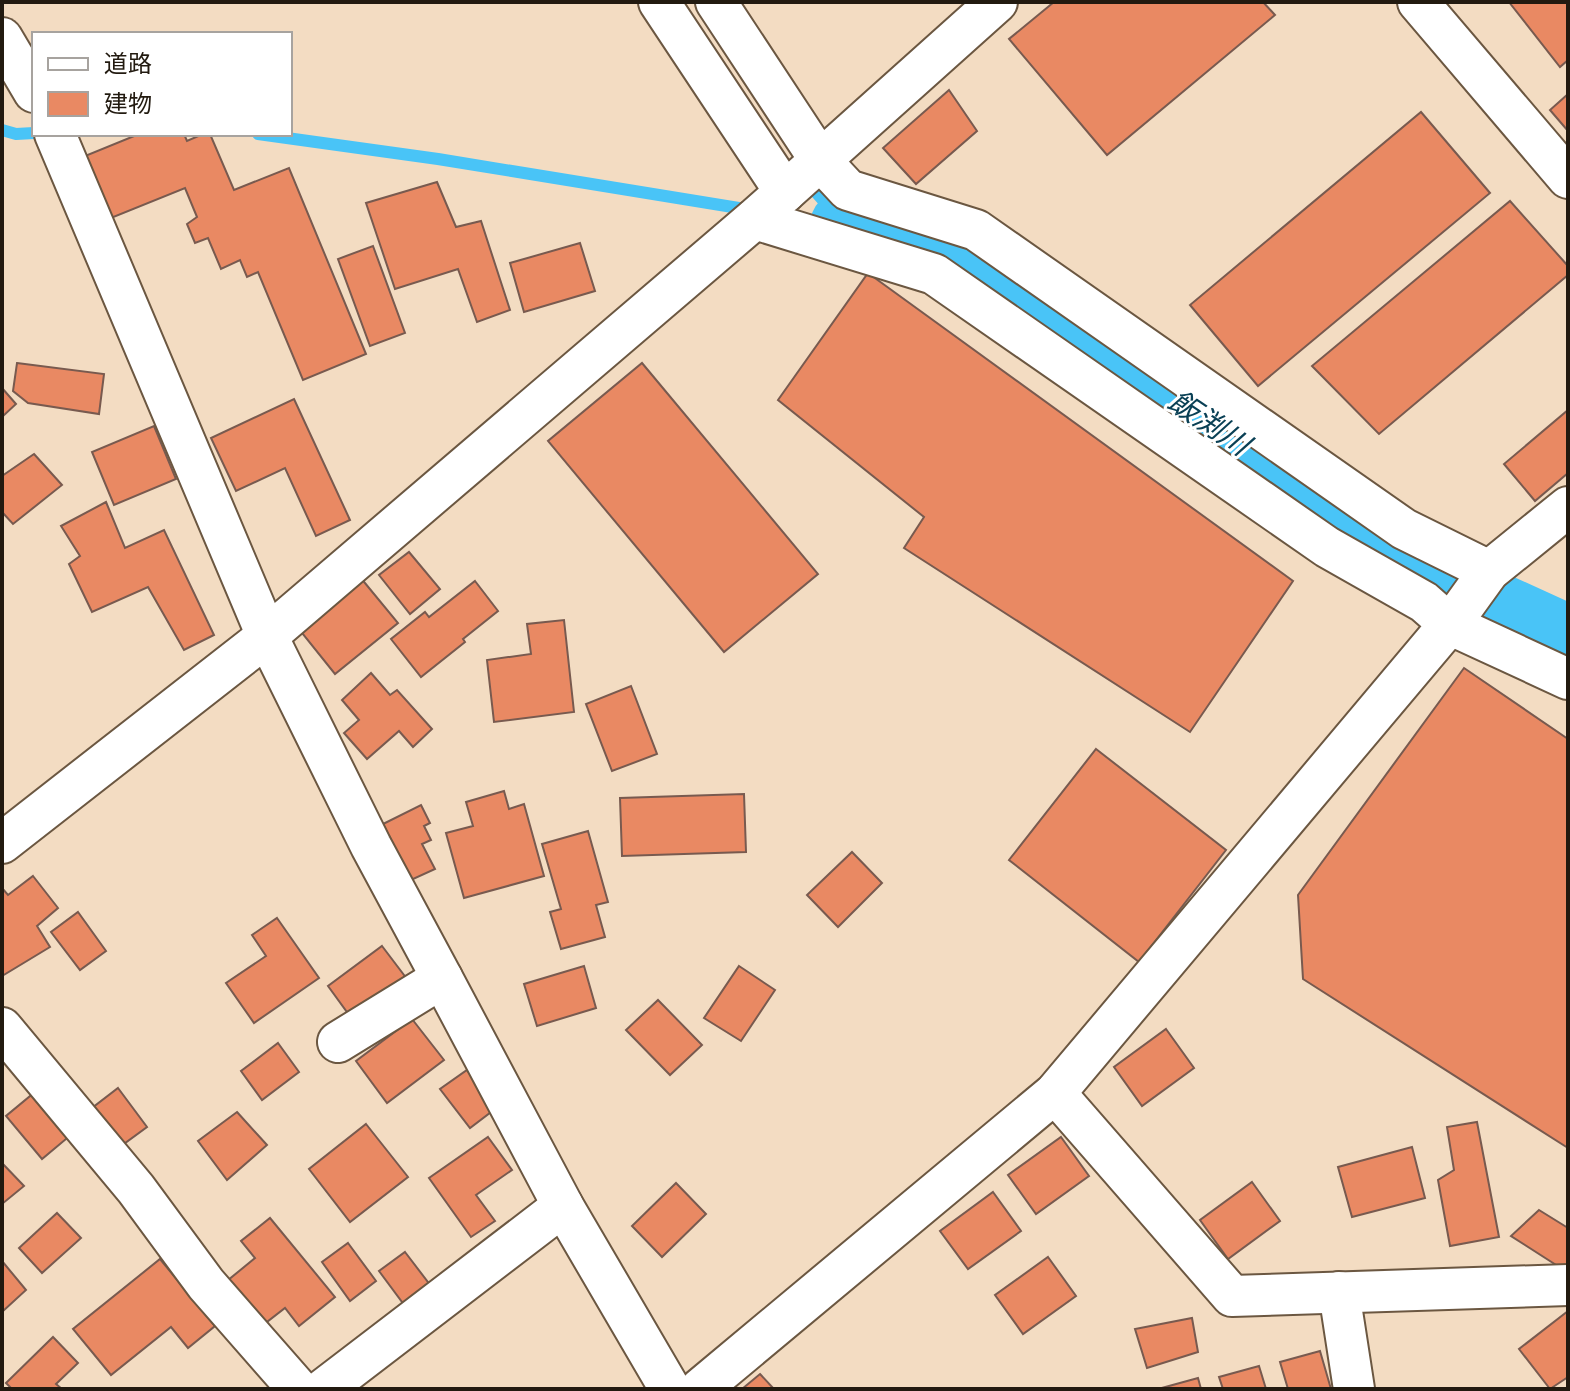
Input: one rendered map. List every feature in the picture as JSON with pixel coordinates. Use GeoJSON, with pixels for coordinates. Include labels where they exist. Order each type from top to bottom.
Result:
{"type":"FeatureCollection","features":[{"type":"Feature","properties":{"kind":"street"},"geometry":{"type":"LineString","coordinates":[[659,2],[773,202],[934,274],[1327,547],[1568,679]]}},
{"type":"Feature","properties":{"kind":"street"},"geometry":{"type":"LineString","coordinates":[[716,2],[819,161],[848,190],[976,230],[1404,529],[1489,571]]}},
{"type":"Feature","properties":{"kind":"street"},"geometry":{"type":"LineString","coordinates":[[2,843],[267,636],[773,202],[997,2]]}},
{"type":"Feature","properties":{"kind":"street"},"geometry":{"type":"LineString","coordinates":[[1418,2],[1568,178]]}},
{"type":"Feature","properties":{"kind":"street"},"geometry":{"type":"LineString","coordinates":[[2,38],[32,89]]}},
{"type":"Feature","properties":{"kind":"street"},"geometry":{"type":"LineString","coordinates":[[60,144],[267,636],[371,846],[563,1206],[670,1389]]}},
{"type":"Feature","properties":{"kind":"street"},"geometry":{"type":"LineString","coordinates":[[700,1389],[1055,1093],[1454,619],[1489,571],[1568,507]]}},
{"type":"Feature","properties":{"kind":"street"},"geometry":{"type":"LineString","coordinates":[[338,1042],[442,978]]}},
{"type":"Feature","properties":{"kind":"street"},"geometry":{"type":"LineString","coordinates":[[2,1028],[136,1189],[206,1284],[298,1389]]}},
{"type":"Feature","properties":{"kind":"street"},"geometry":{"type":"LineString","coordinates":[[1055,1093],[1232,1296],[1568,1285]]}},
{"type":"Feature","properties":{"kind":"street"},"geometry":{"type":"LineString","coordinates":[[324,1389],[563,1206]]}},
{"type":"Feature","properties":{"kind":"street"},"geometry":{"type":"LineString","coordinates":[[1339,1292],[1354,1389]]}},
{"type":"Feature","properties":{"kind":"building"},"geometry":{"type":"Polygon","coordinates":[[[1054,2],[1263,2],[1275,15],[1107,155],[1009,39],[1054,2]]]}},
{"type":"Feature","properties":{"kind":"building"},"geometry":{"type":"Polygon","coordinates":[[[1509,2],[1568,2],[1568,60],[1560,67],[1509,2]]]}},
{"type":"Feature","properties":{"kind":"building"},"geometry":{"type":"Polygon","coordinates":[[[949,90],[977,131],[916,184],[883,148],[949,90]]]}},
{"type":"Feature","properties":{"kind":"building"},"geometry":{"type":"Polygon","coordinates":[[[1568,94],[1568,131],[1550,110],[1568,94]]]}},
{"type":"Feature","properties":{"kind":"building"},"geometry":{"type":"Polygon","coordinates":[[[1421,112],[1490,193],[1258,386],[1190,305],[1421,112]]]}},
{"type":"Feature","properties":{"kind":"building"},"geometry":{"type":"Polygon","coordinates":[[[134,136],[185,136],[187,141],[198,136],[211,136],[234,190],[289,168],[366,354],[303,380],[258,272],[247,277],[240,260],[221,269],[208,238],[195,243],[187,224],[197,217],[185,188],[111,218],[85,156],[134,136]]]}},
{"type":"Feature","properties":{"kind":"building"},"geometry":{"type":"Polygon","coordinates":[[[437,182],[456,227],[481,221],[510,310],[477,322],[458,269],[395,289],[366,203],[437,182]]]}},
{"type":"Feature","properties":{"kind":"building"},"geometry":{"type":"Polygon","coordinates":[[[1510,201],[1568,266],[1568,275],[1379,434],[1312,366],[1510,201]]]}},
{"type":"Feature","properties":{"kind":"building"},"geometry":{"type":"Polygon","coordinates":[[[580,243],[595,291],[524,312],[510,263],[580,243]]]}},
{"type":"Feature","properties":{"kind":"building"},"geometry":{"type":"Polygon","coordinates":[[[373,246],[405,333],[370,346],[338,259],[373,246]]]}},
{"type":"Feature","properties":{"kind":"building"},"geometry":{"type":"Polygon","coordinates":[[[868,273],[1293,581],[1190,732],[904,548],[924,517],[778,400],[868,273]]]}},
{"type":"Feature","properties":{"kind":"building"},"geometry":{"type":"Polygon","coordinates":[[[17,363],[104,374],[99,414],[28,403],[13,391],[17,363]]]}},
{"type":"Feature","properties":{"kind":"building"},"geometry":{"type":"Polygon","coordinates":[[[642,363],[818,574],[724,652],[548,441],[642,363]]]}},
{"type":"Feature","properties":{"kind":"building"},"geometry":{"type":"Polygon","coordinates":[[[2,388],[16,404],[2,417],[2,388]]]}},
{"type":"Feature","properties":{"kind":"building"},"geometry":{"type":"Polygon","coordinates":[[[294,399],[350,520],[316,536],[285,468],[236,491],[211,438],[294,399]]]}},
{"type":"Feature","properties":{"kind":"building"},"geometry":{"type":"Polygon","coordinates":[[[1568,410],[1568,473],[1535,501],[1504,464],[1568,410]]]}},
{"type":"Feature","properties":{"kind":"building"},"geometry":{"type":"Polygon","coordinates":[[[154,426],[176,479],[114,505],[92,452],[154,426]]]}},
{"type":"Feature","properties":{"kind":"building"},"geometry":{"type":"Polygon","coordinates":[[[34,454],[62,485],[13,524],[2,512],[2,476],[34,454]]]}},
{"type":"Feature","properties":{"kind":"building"},"geometry":{"type":"Polygon","coordinates":[[[106,502],[125,548],[164,530],[214,635],[184,650],[148,587],[92,612],[69,564],[80,556],[61,526],[106,502]]]}},
{"type":"Feature","properties":{"kind":"building"},"geometry":{"type":"Polygon","coordinates":[[[409,552],[440,589],[410,614],[379,575],[409,552]]]}},
{"type":"Feature","properties":{"kind":"building"},"geometry":{"type":"Polygon","coordinates":[[[360,577],[398,623],[335,674],[298,628],[360,577]]]}},
{"type":"Feature","properties":{"kind":"building"},"geometry":{"type":"Polygon","coordinates":[[[475,581],[498,611],[421,677],[391,639],[425,612],[429,617],[475,581]]]}},
{"type":"Feature","properties":{"kind":"building"},"geometry":{"type":"Polygon","coordinates":[[[564,620],[574,712],[494,722],[487,660],[531,654],[527,624],[564,620]]]}},
{"type":"Feature","properties":{"kind":"building"},"geometry":{"type":"Polygon","coordinates":[[[1464,668],[1568,739],[1568,1148],[1303,979],[1298,895],[1464,668]]]}},
{"type":"Feature","properties":{"kind":"building"},"geometry":{"type":"Polygon","coordinates":[[[371,673],[390,695],[397,690],[432,729],[413,747],[399,731],[367,759],[344,733],[359,720],[342,700],[371,673]]]}},
{"type":"Feature","properties":{"kind":"building"},"geometry":{"type":"Polygon","coordinates":[[[631,686],[657,754],[612,771],[586,704],[631,686]]]}},
{"type":"Feature","properties":{"kind":"building"},"geometry":{"type":"Polygon","coordinates":[[[1096,749],[1226,850],[1139,962],[1009,860],[1096,749]]]}},
{"type":"Feature","properties":{"kind":"building"},"geometry":{"type":"Polygon","coordinates":[[[504,791],[509,809],[524,804],[544,876],[464,898],[446,833],[473,826],[466,802],[504,791]]]}},
{"type":"Feature","properties":{"kind":"building"},"geometry":{"type":"Polygon","coordinates":[[[744,794],[746,852],[622,856],[620,798],[744,794]]]}},
{"type":"Feature","properties":{"kind":"building"},"geometry":{"type":"Polygon","coordinates":[[[421,805],[430,823],[424,826],[431,840],[422,844],[435,869],[411,880],[383,824],[421,805]]]}},
{"type":"Feature","properties":{"kind":"building"},"geometry":{"type":"Polygon","coordinates":[[[588,831],[608,902],[596,905],[605,937],[561,949],[550,912],[561,909],[542,844],[588,831]]]}},
{"type":"Feature","properties":{"kind":"building"},"geometry":{"type":"Polygon","coordinates":[[[852,852],[882,883],[838,927],[807,895],[852,852]]]}},
{"type":"Feature","properties":{"kind":"building"},"geometry":{"type":"Polygon","coordinates":[[[33,876],[58,908],[37,926],[50,947],[2,976],[2,888],[8,895],[33,876]]]}},
{"type":"Feature","properties":{"kind":"building"},"geometry":{"type":"Polygon","coordinates":[[[78,912],[106,951],[80,970],[51,932],[78,912]]]}},
{"type":"Feature","properties":{"kind":"building"},"geometry":{"type":"Polygon","coordinates":[[[277,918],[319,978],[254,1023],[226,983],[266,956],[252,935],[277,918]]]}},
{"type":"Feature","properties":{"kind":"building"},"geometry":{"type":"Polygon","coordinates":[[[382,946],[407,979],[352,1019],[328,986],[382,946]]]}},
{"type":"Feature","properties":{"kind":"building"},"geometry":{"type":"Polygon","coordinates":[[[584,966],[596,1008],[537,1026],[524,984],[584,966]]]}},
{"type":"Feature","properties":{"kind":"building"},"geometry":{"type":"Polygon","coordinates":[[[739,966],[775,990],[741,1041],[704,1018],[739,966]]]}},
{"type":"Feature","properties":{"kind":"building"},"geometry":{"type":"Polygon","coordinates":[[[658,1000],[702,1045],[670,1075],[626,1030],[658,1000]]]}},
{"type":"Feature","properties":{"kind":"building"},"geometry":{"type":"Polygon","coordinates":[[[412,1019],[444,1060],[387,1103],[356,1061],[412,1019]]]}},
{"type":"Feature","properties":{"kind":"building"},"geometry":{"type":"Polygon","coordinates":[[[1166,1029],[1194,1068],[1142,1106],[1114,1067],[1166,1029]]]}},
{"type":"Feature","properties":{"kind":"building"},"geometry":{"type":"Polygon","coordinates":[[[278,1043],[299,1072],[262,1100],[241,1071],[278,1043]]]}},
{"type":"Feature","properties":{"kind":"building"},"geometry":{"type":"Polygon","coordinates":[[[467,1070],[495,1109],[470,1128],[440,1089],[467,1070]]]}},
{"type":"Feature","properties":{"kind":"building"},"geometry":{"type":"Polygon","coordinates":[[[118,1088],[147,1127],[121,1146],[92,1108],[118,1088]]]}},
{"type":"Feature","properties":{"kind":"building"},"geometry":{"type":"Polygon","coordinates":[[[35,1092],[72,1134],[42,1159],[6,1116],[35,1092]]]}},
{"type":"Feature","properties":{"kind":"building"},"geometry":{"type":"Polygon","coordinates":[[[237,1112],[267,1145],[227,1180],[198,1141],[237,1112]]]}},
{"type":"Feature","properties":{"kind":"building"},"geometry":{"type":"Polygon","coordinates":[[[1477,1122],[1499,1237],[1450,1246],[1438,1180],[1454,1170],[1447,1127],[1477,1122]]]}},
{"type":"Feature","properties":{"kind":"building"},"geometry":{"type":"Polygon","coordinates":[[[366,1124],[408,1177],[350,1222],[309,1169],[366,1124]]]}},
{"type":"Feature","properties":{"kind":"building"},"geometry":{"type":"Polygon","coordinates":[[[488,1137],[512,1170],[476,1195],[495,1221],[471,1237],[429,1178],[488,1137]]]}},
{"type":"Feature","properties":{"kind":"building"},"geometry":{"type":"Polygon","coordinates":[[[1061,1137],[1089,1176],[1036,1214],[1008,1175],[1061,1137]]]}},
{"type":"Feature","properties":{"kind":"building"},"geometry":{"type":"Polygon","coordinates":[[[1412,1147],[1425,1198],[1352,1217],[1338,1167],[1412,1147]]]}},
{"type":"Feature","properties":{"kind":"building"},"geometry":{"type":"Polygon","coordinates":[[[2,1163],[24,1186],[2,1204],[2,1163]]]}},
{"type":"Feature","properties":{"kind":"building"},"geometry":{"type":"Polygon","coordinates":[[[1252,1182],[1280,1221],[1228,1259],[1200,1220],[1252,1182]]]}},
{"type":"Feature","properties":{"kind":"building"},"geometry":{"type":"Polygon","coordinates":[[[676,1183],[706,1214],[662,1257],[632,1226],[676,1183]]]}},
{"type":"Feature","properties":{"kind":"building"},"geometry":{"type":"Polygon","coordinates":[[[993,1192],[1021,1231],[968,1269],[940,1231],[993,1192]]]}},
{"type":"Feature","properties":{"kind":"building"},"geometry":{"type":"Polygon","coordinates":[[[1539,1210],[1568,1228],[1568,1266],[1564,1270],[1511,1236],[1539,1210]]]}},
{"type":"Feature","properties":{"kind":"building"},"geometry":{"type":"Polygon","coordinates":[[[57,1213],[81,1238],[42,1273],[19,1248],[57,1213]]]}},
{"type":"Feature","properties":{"kind":"building"},"geometry":{"type":"Polygon","coordinates":[[[270,1218],[335,1297],[299,1326],[285,1308],[263,1325],[227,1281],[255,1258],[241,1241],[270,1218]]]}},
{"type":"Feature","properties":{"kind":"building"},"geometry":{"type":"Polygon","coordinates":[[[348,1243],[376,1281],[350,1301],[322,1262],[348,1243]]]}},
{"type":"Feature","properties":{"kind":"building"},"geometry":{"type":"Polygon","coordinates":[[[405,1252],[434,1290],[408,1310],[379,1271],[405,1252]]]}},
{"type":"Feature","properties":{"kind":"building"},"geometry":{"type":"Polygon","coordinates":[[[1048,1257],[1076,1296],[1023,1334],[995,1295],[1048,1257]]]}},
{"type":"Feature","properties":{"kind":"building"},"geometry":{"type":"Polygon","coordinates":[[[160,1259],[215,1326],[188,1348],[171,1327],[111,1375],[73,1329],[160,1259]]]}},
{"type":"Feature","properties":{"kind":"building"},"geometry":{"type":"Polygon","coordinates":[[[2,1261],[26,1290],[2,1312],[2,1261]]]}},
{"type":"Feature","properties":{"kind":"building"},"geometry":{"type":"Polygon","coordinates":[[[1568,1311],[1568,1377],[1550,1389],[1519,1349],[1568,1311]]]}},
{"type":"Feature","properties":{"kind":"building"},"geometry":{"type":"Polygon","coordinates":[[[1192,1318],[1198,1352],[1147,1368],[1135,1329],[1192,1318]]]}},
{"type":"Feature","properties":{"kind":"building"},"geometry":{"type":"Polygon","coordinates":[[[53,1337],[78,1363],[56,1384],[62,1389],[12,1389],[6,1383],[53,1337]]]}},
{"type":"Feature","properties":{"kind":"building"},"geometry":{"type":"Polygon","coordinates":[[[1320,1351],[1331,1389],[1288,1389],[1280,1362],[1320,1351]]]}},
{"type":"Feature","properties":{"kind":"building"},"geometry":{"type":"Polygon","coordinates":[[[1259,1366],[1266,1389],[1223,1389],[1219,1377],[1259,1366]]]}},
{"type":"Feature","properties":{"kind":"building"},"geometry":{"type":"Polygon","coordinates":[[[760,1374],[774,1389],[742,1389],[760,1374]]]}},
{"type":"Feature","properties":{"kind":"building"},"geometry":{"type":"Polygon","coordinates":[[[1198,1378],[1201,1389],[1158,1389],[1198,1378]]]}},
{"type":"Feature","properties":{"kind":"waterway"},"geometry":{"type":"LineString","coordinates":[[2,130],[16,134],[32,133]]}},
{"type":"Feature","properties":{"kind":"waterway"},"geometry":{"type":"LineString","coordinates":[[272,136],[438,159],[751,210]]}},
{"type":"Feature","properties":{"kind":"waterway"},"geometry":{"type":"LineString","coordinates":[[806,181],[845,225]]}},
{"type":"Feature","properties":{"kind":"waterway"},"geometry":{"type":"LineString","coordinates":[[821,221],[845,225]]}},
{"type":"Feature","properties":{"kind":"waterway","name":"飯渕川"},"geometry":{"type":"LineString","coordinates":[[845,225],[941,243],[1460,591],[1568,640]]}}]}
